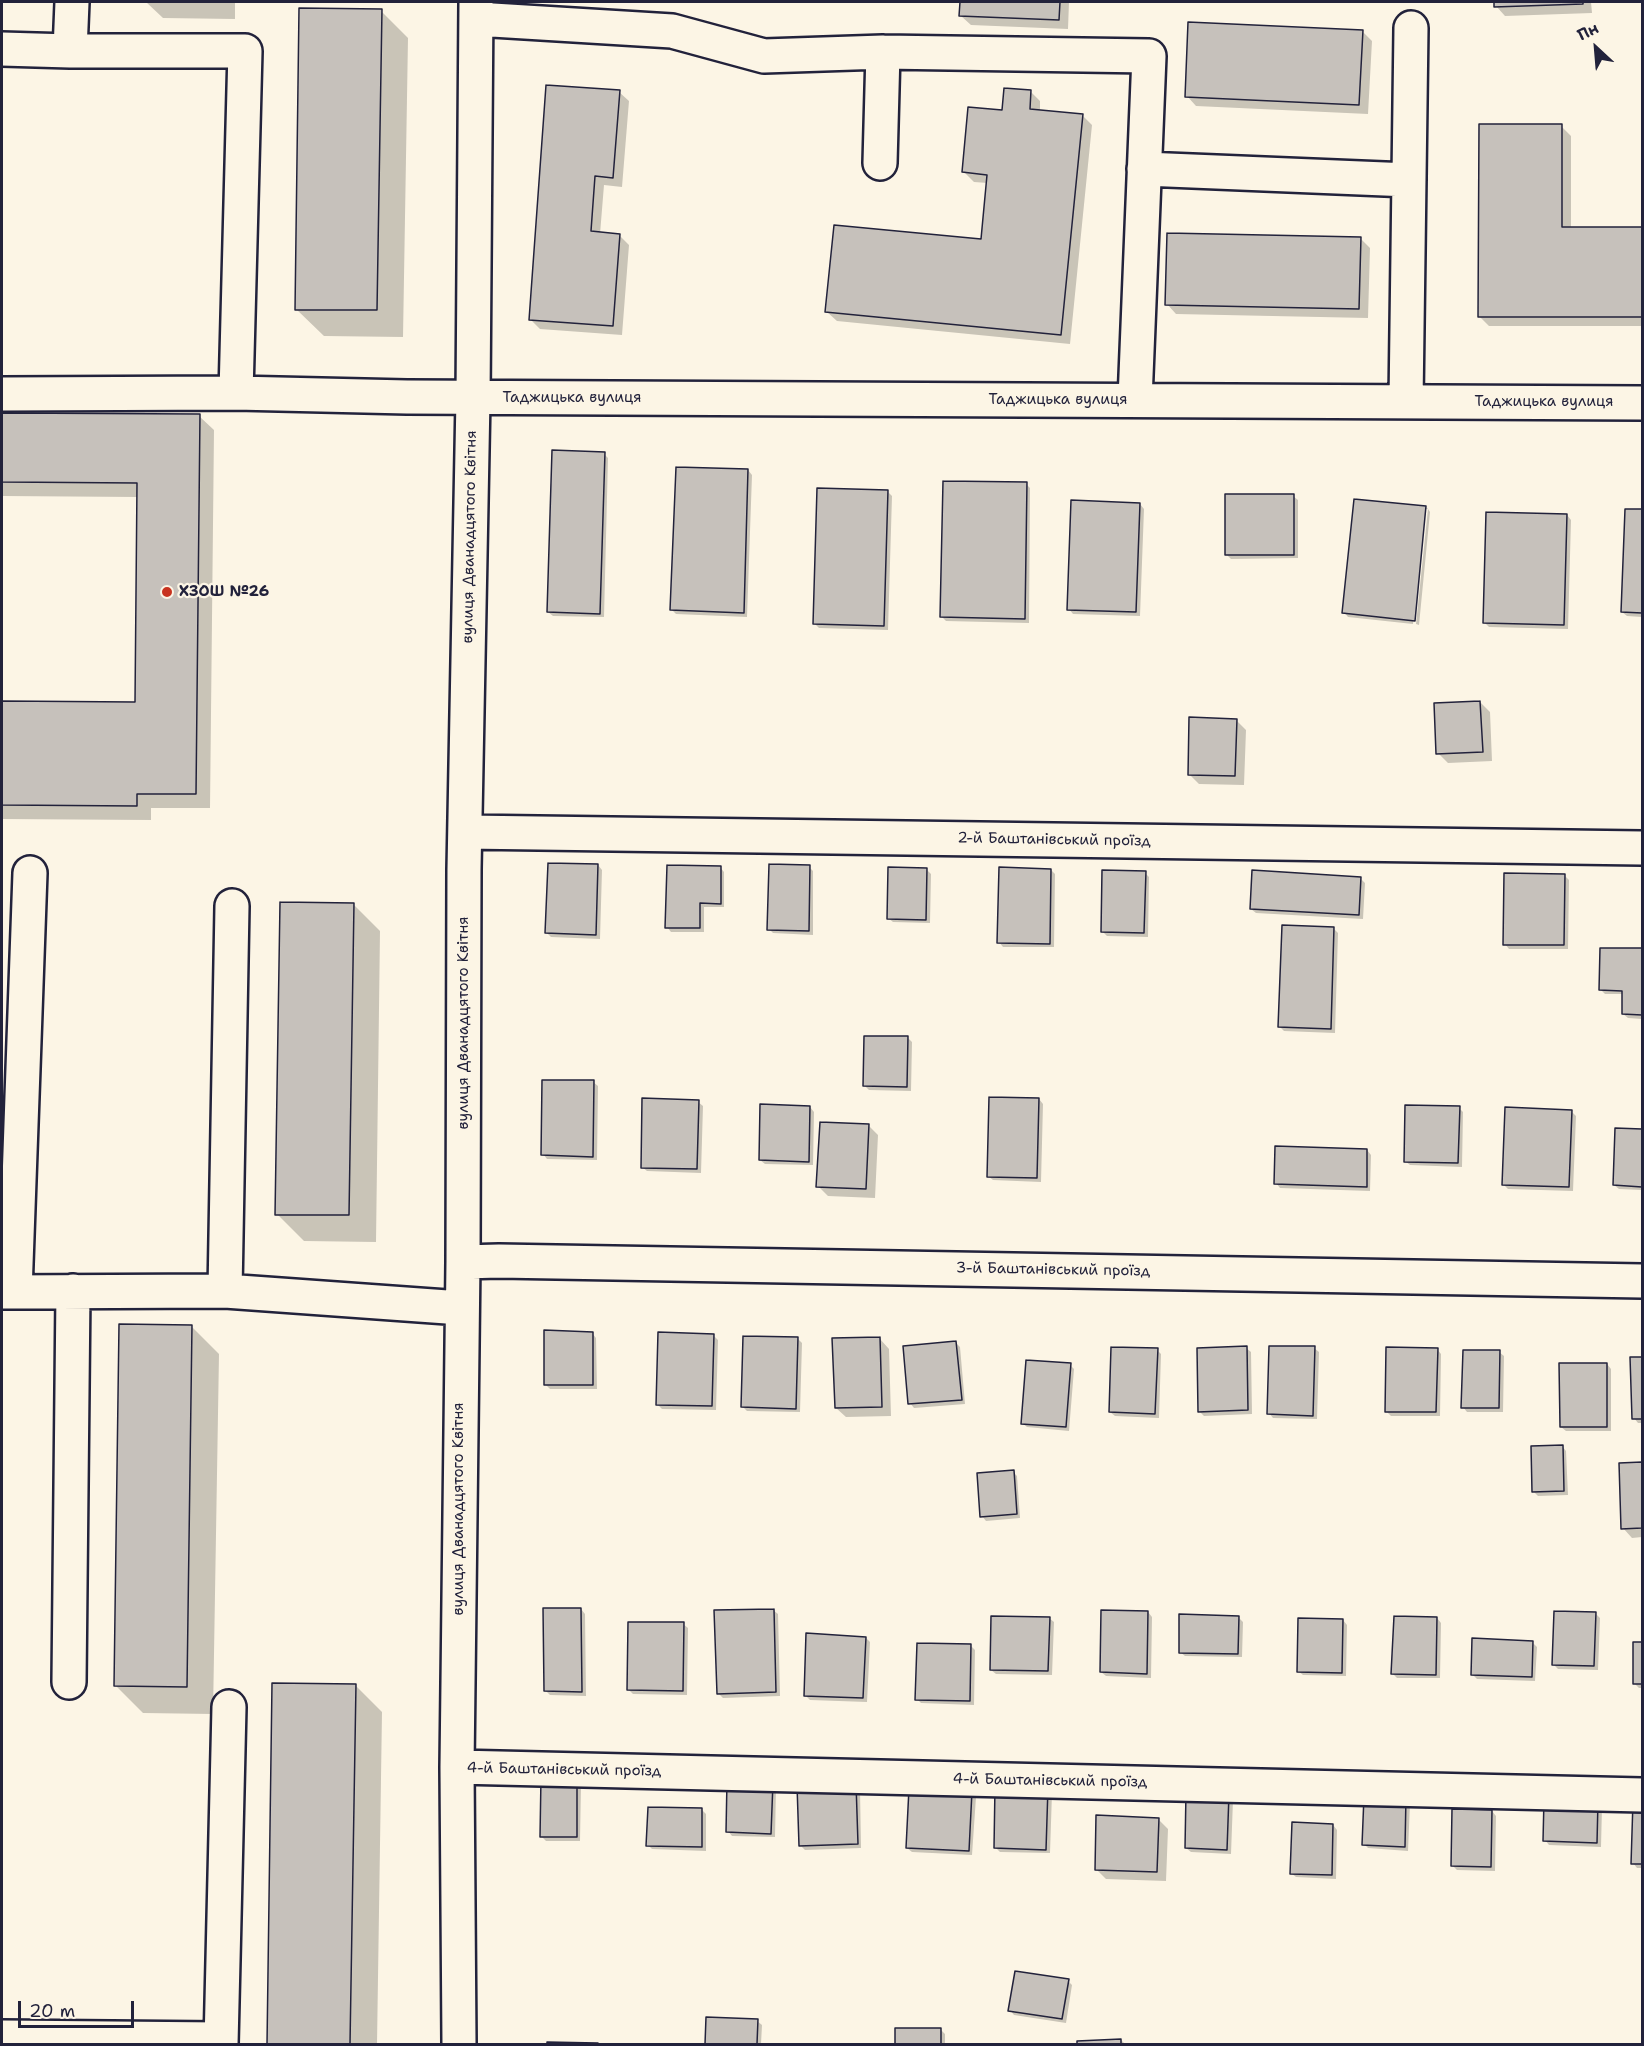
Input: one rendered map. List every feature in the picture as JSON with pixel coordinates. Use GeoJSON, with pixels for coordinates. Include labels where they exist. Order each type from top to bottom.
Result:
{"type":"FeatureCollection","features":[{"type":"Feature","properties":{"kind":"street"},"geometry":{"type":"LineString","coordinates":[[70,51],[72,2]]}},
{"type":"Feature","properties":{"kind":"street"},"geometry":{"type":"LineString","coordinates":[[476,10],[672,31],[764,56],[883,52],[1149,56],[1135,400]]}},
{"type":"Feature","properties":{"kind":"street","name":"вулиця Дванадцятого Квітня"},"geometry":{"type":"LineString","coordinates":[[459,2044],[457,1767],[465,832],[473,398],[476,10]]}},
{"type":"Feature","properties":{"kind":"street"},"geometry":{"type":"LineString","coordinates":[[1406,402],[1411,28]]}},
{"type":"Feature","properties":{"kind":"street"},"geometry":{"type":"LineString","coordinates":[[2,49],[245,51],[236,393]]}},
{"type":"Feature","properties":{"kind":"street"},"geometry":{"type":"LineString","coordinates":[[880,163],[883,52]]}},
{"type":"Feature","properties":{"kind":"street"},"geometry":{"type":"LineString","coordinates":[[1144,169],[1409,180]]}},
{"type":"Feature","properties":{"kind":"street","name":"Таджицька вулиця"},"geometry":{"type":"LineString","coordinates":[[2,394],[236,393],[473,398],[1642,403]]}},
{"type":"Feature","properties":{"kind":"street","name":"2-й Баштанівський проїзд"},"geometry":{"type":"LineString","coordinates":[[465,832],[1642,848]]}},
{"type":"Feature","properties":{"kind":"street"},"geometry":{"type":"LineString","coordinates":[[30,873],[8,1292],[225,1291],[461,1308]]}},
{"type":"Feature","properties":{"kind":"street"},"geometry":{"type":"LineString","coordinates":[[225,1291],[232,906]]}},
{"type":"Feature","properties":{"kind":"street","name":"3-й Баштанівський проїзд"},"geometry":{"type":"LineString","coordinates":[[463,1262],[499,1260],[1642,1281]]}},
{"type":"Feature","properties":{"kind":"street"},"geometry":{"type":"LineString","coordinates":[[69,1682],[73,1291]]}},
{"type":"Feature","properties":{"kind":"street"},"geometry":{"type":"LineString","coordinates":[[2,2037],[221,2042],[229,1707]]}},
{"type":"Feature","properties":{"kind":"street","name":"4-й Баштанівський проїзд"},"geometry":{"type":"LineString","coordinates":[[457,1767],[1642,1795]]}},
{"type":"Feature","properties":{"kind":"building"},"geometry":{"type":"Polygon","coordinates":[[[960,2],[1060,2],[1059,20],[959,16],[960,2]]]}},
{"type":"Feature","properties":{"kind":"building"},"geometry":{"type":"Polygon","coordinates":[[[1494,2],[1583,2],[1583,4],[1494,7],[1494,2]]]}},
{"type":"Feature","properties":{"kind":"building"},"geometry":{"type":"Polygon","coordinates":[[[299,8],[382,9],[377,310],[295,310],[299,8]]]}},
{"type":"Feature","properties":{"kind":"building"},"geometry":{"type":"Polygon","coordinates":[[[1188,22],[1363,30],[1359,105],[1185,97],[1188,22]]]}},
{"type":"Feature","properties":{"kind":"building"},"geometry":{"type":"Polygon","coordinates":[[[546,85],[620,90],[613,178],[595,176],[591,231],[620,234],[613,326],[529,320],[546,85]]]}},
{"type":"Feature","properties":{"kind":"building"},"geometry":{"type":"Polygon","coordinates":[[[1004,88],[1031,90],[1030,109],[1083,114],[1061,335],[825,312],[834,225],[981,239],[987,175],[962,172],[968,107],[1002,110],[1004,88]]]}},
{"type":"Feature","properties":{"kind":"building"},"geometry":{"type":"Polygon","coordinates":[[[1479,124],[1562,124],[1562,227],[1642,227],[1642,317],[1478,317],[1479,124]]]}},
{"type":"Feature","properties":{"kind":"building"},"geometry":{"type":"Polygon","coordinates":[[[1167,233],[1361,237],[1359,309],[1165,305],[1167,233]]]}},
{"type":"Feature","properties":{"kind":"building","name":"ХЗОШ №26"},"geometry":{"type":"Polygon","coordinates":[[[2,413],[200,414],[196,794],[137,794],[137,806],[2,805],[2,701],[135,702],[137,483],[2,482],[2,413]]]}},
{"type":"Feature","properties":{"kind":"building"},"geometry":{"type":"Polygon","coordinates":[[[552,450],[605,452],[600,614],[547,612],[552,450]]]}},
{"type":"Feature","properties":{"kind":"building"},"geometry":{"type":"Polygon","coordinates":[[[676,467],[748,469],[744,613],[670,610],[676,467]]]}},
{"type":"Feature","properties":{"kind":"building"},"geometry":{"type":"Polygon","coordinates":[[[943,481],[1027,482],[1025,619],[940,617],[943,481]]]}},
{"type":"Feature","properties":{"kind":"building"},"geometry":{"type":"Polygon","coordinates":[[[817,488],[888,490],[884,626],[813,624],[817,488]]]}},
{"type":"Feature","properties":{"kind":"building"},"geometry":{"type":"Polygon","coordinates":[[[1225,494],[1294,494],[1294,555],[1225,555],[1225,494]]]}},
{"type":"Feature","properties":{"kind":"building"},"geometry":{"type":"Polygon","coordinates":[[[1354,499],[1426,506],[1415,621],[1342,613],[1354,499]]]}},
{"type":"Feature","properties":{"kind":"building"},"geometry":{"type":"Polygon","coordinates":[[[1071,500],[1140,503],[1136,612],[1067,610],[1071,500]]]}},
{"type":"Feature","properties":{"kind":"building"},"geometry":{"type":"Polygon","coordinates":[[[1625,509],[1642,509],[1642,613],[1621,612],[1625,509]]]}},
{"type":"Feature","properties":{"kind":"building"},"geometry":{"type":"Polygon","coordinates":[[[1486,512],[1567,514],[1564,625],[1483,623],[1486,512]]]}},
{"type":"Feature","properties":{"kind":"building"},"geometry":{"type":"Polygon","coordinates":[[[1480,701],[1483,752],[1436,754],[1434,703],[1480,701]]]}},
{"type":"Feature","properties":{"kind":"building"},"geometry":{"type":"Polygon","coordinates":[[[1189,717],[1237,719],[1235,776],[1188,775],[1189,717]]]}},
{"type":"Feature","properties":{"kind":"building"},"geometry":{"type":"Polygon","coordinates":[[[548,863],[598,864],[596,935],[545,933],[548,863]]]}},
{"type":"Feature","properties":{"kind":"building"},"geometry":{"type":"Polygon","coordinates":[[[769,864],[810,865],[809,931],[767,930],[769,864]]]}},
{"type":"Feature","properties":{"kind":"building"},"geometry":{"type":"Polygon","coordinates":[[[667,865],[721,866],[721,904],[700,903],[700,928],[665,928],[667,865]]]}},
{"type":"Feature","properties":{"kind":"building"},"geometry":{"type":"Polygon","coordinates":[[[888,867],[927,868],[926,920],[887,919],[888,867]]]}},
{"type":"Feature","properties":{"kind":"building"},"geometry":{"type":"Polygon","coordinates":[[[999,867],[1051,869],[1050,944],[997,943],[999,867]]]}},
{"type":"Feature","properties":{"kind":"building"},"geometry":{"type":"Polygon","coordinates":[[[1102,870],[1146,871],[1144,933],[1101,932],[1102,870]]]}},
{"type":"Feature","properties":{"kind":"building"},"geometry":{"type":"Polygon","coordinates":[[[1252,870],[1361,877],[1359,915],[1250,909],[1252,870]]]}},
{"type":"Feature","properties":{"kind":"building"},"geometry":{"type":"Polygon","coordinates":[[[1504,873],[1565,874],[1564,945],[1503,945],[1504,873]]]}},
{"type":"Feature","properties":{"kind":"building"},"geometry":{"type":"Polygon","coordinates":[[[280,902],[354,903],[349,1215],[275,1215],[280,902]]]}},
{"type":"Feature","properties":{"kind":"building"},"geometry":{"type":"Polygon","coordinates":[[[1282,925],[1334,927],[1331,1029],[1278,1027],[1282,925]]]}},
{"type":"Feature","properties":{"kind":"building"},"geometry":{"type":"Polygon","coordinates":[[[1600,948],[1642,948],[1642,1015],[1622,1014],[1622,991],[1599,990],[1600,948]]]}},
{"type":"Feature","properties":{"kind":"building"},"geometry":{"type":"Polygon","coordinates":[[[864,1036],[908,1036],[907,1087],[863,1086],[864,1036]]]}},
{"type":"Feature","properties":{"kind":"building"},"geometry":{"type":"Polygon","coordinates":[[[542,1080],[594,1080],[593,1157],[541,1155],[542,1080]]]}},
{"type":"Feature","properties":{"kind":"building"},"geometry":{"type":"Polygon","coordinates":[[[989,1097],[1039,1098],[1037,1178],[987,1177],[989,1097]]]}},
{"type":"Feature","properties":{"kind":"building"},"geometry":{"type":"Polygon","coordinates":[[[642,1098],[699,1100],[697,1169],[641,1168],[642,1098]]]}},
{"type":"Feature","properties":{"kind":"building"},"geometry":{"type":"Polygon","coordinates":[[[760,1104],[810,1106],[809,1162],[759,1160],[760,1104]]]}},
{"type":"Feature","properties":{"kind":"building"},"geometry":{"type":"Polygon","coordinates":[[[1405,1105],[1460,1106],[1458,1163],[1404,1162],[1405,1105]]]}},
{"type":"Feature","properties":{"kind":"building"},"geometry":{"type":"Polygon","coordinates":[[[1505,1107],[1572,1110],[1569,1187],[1502,1185],[1505,1107]]]}},
{"type":"Feature","properties":{"kind":"building"},"geometry":{"type":"Polygon","coordinates":[[[820,1122],[869,1124],[866,1189],[816,1187],[820,1122]]]}},
{"type":"Feature","properties":{"kind":"building"},"geometry":{"type":"Polygon","coordinates":[[[1615,1128],[1642,1129],[1642,1187],[1613,1185],[1615,1128]]]}},
{"type":"Feature","properties":{"kind":"building"},"geometry":{"type":"Polygon","coordinates":[[[1275,1146],[1367,1149],[1367,1187],[1274,1184],[1275,1146]]]}},
{"type":"Feature","properties":{"kind":"building"},"geometry":{"type":"Polygon","coordinates":[[[119,1324],[192,1325],[187,1687],[114,1686],[119,1324]]]}},
{"type":"Feature","properties":{"kind":"building"},"geometry":{"type":"Polygon","coordinates":[[[544,1330],[593,1332],[593,1385],[544,1385],[544,1330]]]}},
{"type":"Feature","properties":{"kind":"building"},"geometry":{"type":"Polygon","coordinates":[[[658,1332],[714,1334],[712,1406],[656,1405],[658,1332]]]}},
{"type":"Feature","properties":{"kind":"building"},"geometry":{"type":"Polygon","coordinates":[[[743,1336],[798,1337],[796,1409],[741,1407],[743,1336]]]}},
{"type":"Feature","properties":{"kind":"building"},"geometry":{"type":"Polygon","coordinates":[[[880,1337],[882,1407],[835,1408],[832,1338],[880,1337]]]}},
{"type":"Feature","properties":{"kind":"building"},"geometry":{"type":"Polygon","coordinates":[[[956,1341],[962,1400],[908,1404],[903,1346],[956,1341]]]}},
{"type":"Feature","properties":{"kind":"building"},"geometry":{"type":"Polygon","coordinates":[[[1247,1346],[1248,1410],[1198,1412],[1197,1348],[1247,1346]]]}},
{"type":"Feature","properties":{"kind":"building"},"geometry":{"type":"Polygon","coordinates":[[[1269,1346],[1315,1346],[1313,1416],[1267,1414],[1269,1346]]]}},
{"type":"Feature","properties":{"kind":"building"},"geometry":{"type":"Polygon","coordinates":[[[1111,1347],[1158,1348],[1155,1414],[1109,1412],[1111,1347]]]}},
{"type":"Feature","properties":{"kind":"building"},"geometry":{"type":"Polygon","coordinates":[[[1386,1347],[1438,1348],[1436,1412],[1385,1412],[1386,1347]]]}},
{"type":"Feature","properties":{"kind":"building"},"geometry":{"type":"Polygon","coordinates":[[[1463,1350],[1500,1350],[1499,1408],[1461,1408],[1463,1350]]]}},
{"type":"Feature","properties":{"kind":"building"},"geometry":{"type":"Polygon","coordinates":[[[1630,1357],[1642,1357],[1642,1419],[1632,1419],[1630,1357]]]}},
{"type":"Feature","properties":{"kind":"building"},"geometry":{"type":"Polygon","coordinates":[[[1026,1360],[1071,1363],[1066,1427],[1021,1424],[1026,1360]]]}},
{"type":"Feature","properties":{"kind":"building"},"geometry":{"type":"Polygon","coordinates":[[[1559,1363],[1607,1363],[1607,1427],[1560,1427],[1559,1363]]]}},
{"type":"Feature","properties":{"kind":"building"},"geometry":{"type":"Polygon","coordinates":[[[1563,1445],[1564,1491],[1532,1492],[1531,1446],[1563,1445]]]}},
{"type":"Feature","properties":{"kind":"building"},"geometry":{"type":"Polygon","coordinates":[[[1642,1462],[1642,1528],[1621,1529],[1619,1463],[1642,1462]]]}},
{"type":"Feature","properties":{"kind":"building"},"geometry":{"type":"Polygon","coordinates":[[[1014,1470],[1017,1514],[980,1517],[977,1473],[1014,1470]]]}},
{"type":"Feature","properties":{"kind":"building"},"geometry":{"type":"Polygon","coordinates":[[[543,1608],[581,1608],[582,1692],[544,1691],[543,1608]]]}},
{"type":"Feature","properties":{"kind":"building"},"geometry":{"type":"Polygon","coordinates":[[[774,1609],[776,1692],[717,1694],[714,1610],[774,1609]]]}},
{"type":"Feature","properties":{"kind":"building"},"geometry":{"type":"Polygon","coordinates":[[[1101,1610],[1148,1611],[1147,1674],[1100,1672],[1101,1610]]]}},
{"type":"Feature","properties":{"kind":"building"},"geometry":{"type":"Polygon","coordinates":[[[1554,1611],[1596,1612],[1594,1666],[1552,1665],[1554,1611]]]}},
{"type":"Feature","properties":{"kind":"building"},"geometry":{"type":"Polygon","coordinates":[[[1179,1614],[1239,1616],[1238,1654],[1179,1653],[1179,1614]]]}},
{"type":"Feature","properties":{"kind":"building"},"geometry":{"type":"Polygon","coordinates":[[[991,1616],[1050,1617],[1048,1671],[990,1670],[991,1616]]]}},
{"type":"Feature","properties":{"kind":"building"},"geometry":{"type":"Polygon","coordinates":[[[1394,1616],[1437,1617],[1436,1675],[1391,1674],[1394,1616]]]}},
{"type":"Feature","properties":{"kind":"building"},"geometry":{"type":"Polygon","coordinates":[[[1298,1618],[1343,1619],[1342,1673],[1297,1672],[1298,1618]]]}},
{"type":"Feature","properties":{"kind":"building"},"geometry":{"type":"Polygon","coordinates":[[[628,1622],[684,1622],[683,1691],[627,1690],[628,1622]]]}},
{"type":"Feature","properties":{"kind":"building"},"geometry":{"type":"Polygon","coordinates":[[[806,1633],[866,1637],[863,1698],[804,1696],[806,1633]]]}},
{"type":"Feature","properties":{"kind":"building"},"geometry":{"type":"Polygon","coordinates":[[[1472,1638],[1533,1641],[1532,1677],[1471,1675],[1472,1638]]]}},
{"type":"Feature","properties":{"kind":"building"},"geometry":{"type":"Polygon","coordinates":[[[1633,1642],[1642,1642],[1642,1684],[1633,1684],[1633,1642]]]}},
{"type":"Feature","properties":{"kind":"building"},"geometry":{"type":"Polygon","coordinates":[[[917,1643],[971,1644],[970,1701],[915,1700],[917,1643]]]}},
{"type":"Feature","properties":{"kind":"building"},"geometry":{"type":"Polygon","coordinates":[[[272,1683],[356,1684],[350,2044],[267,2044],[272,1683]]]}},
{"type":"Feature","properties":{"kind":"building"},"geometry":{"type":"Polygon","coordinates":[[[541,1777],[577,1778],[577,1837],[540,1837],[541,1777]]]}},
{"type":"Feature","properties":{"kind":"building"},"geometry":{"type":"Polygon","coordinates":[[[727,1780],[773,1782],[771,1834],[726,1832],[727,1780]]]}},
{"type":"Feature","properties":{"kind":"building"},"geometry":{"type":"Polygon","coordinates":[[[856,1783],[858,1844],[799,1846],[797,1785],[856,1783]]]}},
{"type":"Feature","properties":{"kind":"building"},"geometry":{"type":"Polygon","coordinates":[[[995,1786],[1048,1787],[1046,1850],[994,1848],[995,1786]]]}},
{"type":"Feature","properties":{"kind":"building"},"geometry":{"type":"Polygon","coordinates":[[[909,1788],[972,1791],[969,1851],[906,1848],[909,1788]]]}},
{"type":"Feature","properties":{"kind":"building"},"geometry":{"type":"Polygon","coordinates":[[[1186,1792],[1229,1794],[1227,1850],[1185,1848],[1186,1792]]]}},
{"type":"Feature","properties":{"kind":"building"},"geometry":{"type":"Polygon","coordinates":[[[1364,1796],[1406,1797],[1405,1847],[1362,1845],[1364,1796]]]}},
{"type":"Feature","properties":{"kind":"building"},"geometry":{"type":"Polygon","coordinates":[[[1544,1799],[1598,1801],[1597,1843],[1543,1841],[1544,1799]]]}},
{"type":"Feature","properties":{"kind":"building"},"geometry":{"type":"Polygon","coordinates":[[[1633,1801],[1642,1802],[1642,1864],[1631,1864],[1633,1801]]]}},
{"type":"Feature","properties":{"kind":"building"},"geometry":{"type":"Polygon","coordinates":[[[648,1807],[702,1808],[702,1847],[646,1846],[648,1807]]]}},
{"type":"Feature","properties":{"kind":"building"},"geometry":{"type":"Polygon","coordinates":[[[1452,1809],[1492,1810],[1491,1867],[1451,1866],[1452,1809]]]}},
{"type":"Feature","properties":{"kind":"building"},"geometry":{"type":"Polygon","coordinates":[[[1096,1815],[1159,1818],[1157,1872],[1095,1870],[1096,1815]]]}},
{"type":"Feature","properties":{"kind":"building"},"geometry":{"type":"Polygon","coordinates":[[[1292,1822],[1333,1824],[1332,1875],[1290,1874],[1292,1822]]]}},
{"type":"Feature","properties":{"kind":"building"},"geometry":{"type":"Polygon","coordinates":[[[1015,1971],[1069,1979],[1062,2019],[1008,2011],[1015,1971]]]}},
{"type":"Feature","properties":{"kind":"building"},"geometry":{"type":"Polygon","coordinates":[[[706,2017],[758,2019],[757,2044],[705,2044],[706,2017]]]}},
{"type":"Feature","properties":{"kind":"building"},"geometry":{"type":"Polygon","coordinates":[[[895,2028],[941,2028],[941,2044],[895,2044],[895,2028]]]}},
{"type":"Feature","properties":{"kind":"building"},"geometry":{"type":"Polygon","coordinates":[[[1121,2039],[1121,2044],[1077,2044],[1077,2041],[1121,2039]]]}},
{"type":"Feature","properties":{"kind":"building"},"geometry":{"type":"Polygon","coordinates":[[[547,2042],[598,2043],[598,2044],[547,2044],[547,2042]]]}},
{"type":"Feature","properties":{"kind":"place","name":"ХЗОШ №26"},"geometry":{"type":"Point","coordinates":[167,592]}}]}
